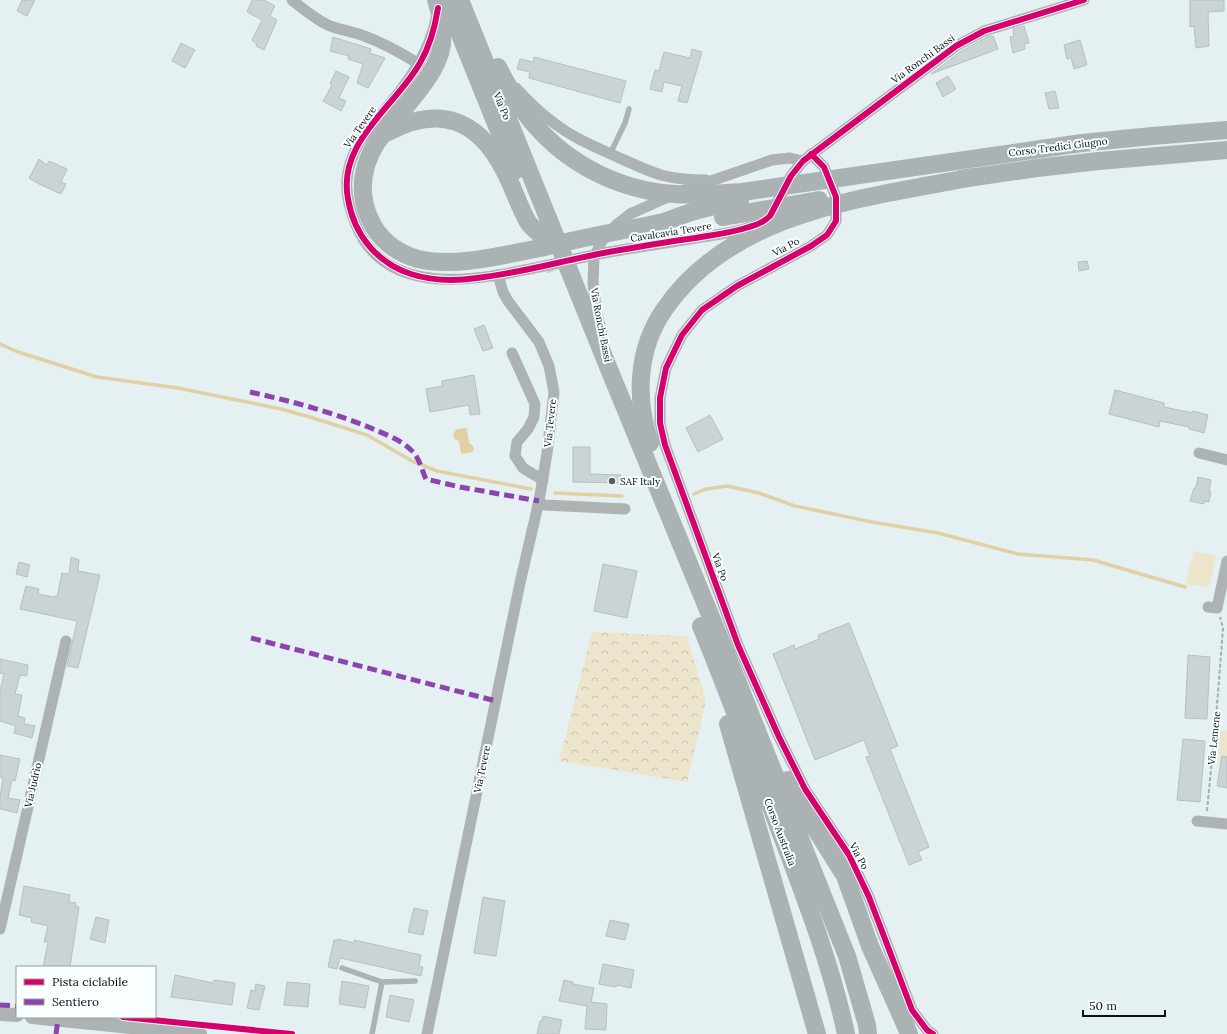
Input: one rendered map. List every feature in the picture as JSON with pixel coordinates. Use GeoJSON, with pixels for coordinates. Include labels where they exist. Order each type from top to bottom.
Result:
{"type":"FeatureCollection","features":[{"type":"Feature","properties":{"kind":"highway","name":"Via Po"},"geometry":{"type":"LineString","coordinates":[[460,0],[610,374],[736,678]]}},
{"type":"Feature","properties":{"kind":"highway"},"geometry":{"type":"LineString","coordinates":[[465,0],[514,97],[533,124],[567,155],[586,167],[619,183],[659,193],[704,194],[742,192],[890,171]]}},
{"type":"Feature","properties":{"kind":"highway","name":"Via Po"},"geometry":{"type":"LineString","coordinates":[[384,134],[412,121],[426,119],[449,120],[470,129],[489,145],[498,158],[529,223],[541,235],[440,3]]}},
{"type":"Feature","properties":{"kind":"highway"},"geometry":{"type":"LineString","coordinates":[[440,3],[443,31],[441,47],[436,64],[428,80],[374,147],[366,164],[362,187],[364,202],[370,220],[377,232],[386,242],[397,250],[411,256],[433,261],[452,262],[475,260],[522,252],[660,223],[698,210],[890,171]]}},
{"type":"Feature","properties":{"kind":"highway","name":"Corso Tredici Giugno"},"geometry":{"type":"LineString","coordinates":[[890,171],[1082,143],[1227,130]]}},
{"type":"Feature","properties":{"kind":"highway","name":"Corso Tredici Giugno"},"geometry":{"type":"LineString","coordinates":[[973,177],[1099,161],[1227,150]]}},
{"type":"Feature","properties":{"kind":"highway"},"geometry":{"type":"LineString","coordinates":[[660,223],[701,221],[872,190],[973,177]]}},
{"type":"Feature","properties":{"kind":"highway"},"geometry":{"type":"LineString","coordinates":[[689,566],[669,499],[645,430],[641,401],[641,371],[645,352],[659,316],[672,298],[685,282],[700,268],[722,252],[752,234],[790,219],[849,201],[973,177]]}},
{"type":"Feature","properties":{"kind":"highway"},"geometry":{"type":"LineString","coordinates":[[556,270],[704,633],[739,764],[817,1034]]}},
{"type":"Feature","properties":{"kind":"highway","name":"Corso Australia"},"geometry":{"type":"LineString","coordinates":[[704,633],[801,886],[827,961],[846,1034]]}},
{"type":"Feature","properties":{"kind":"highway"},"geometry":{"type":"LineString","coordinates":[[736,678],[798,801],[845,876],[870,946],[909,1034]]}},
{"type":"Feature","properties":{"kind":"highway","name":"Corso Australia"},"geometry":{"type":"LineString","coordinates":[[736,678],[847,956],[867,1025],[868,1034]]}},
{"type":"Feature","properties":{"kind":"highway"},"geometry":{"type":"LineString","coordinates":[[870,946],[896,1034]]}},
{"type":"Feature","properties":{"kind":"street"},"geometry":{"type":"LineString","coordinates":[[292,0],[314,17],[326,24],[338,29],[362,35],[389,46],[419,64]]}},
{"type":"Feature","properties":{"kind":"street","name":"Via Ronchi Bassi"},"geometry":{"type":"LineString","coordinates":[[610,374],[605,341],[597,315],[593,284],[594,257],[602,241],[616,225],[630,214],[679,192],[772,160],[807,157],[956,46],[984,31],[1084,0]]}},
{"type":"Feature","properties":{"kind":"street","name":"Via Tevere"},"geometry":{"type":"LineString","coordinates":[[427,1034],[543,480],[554,392],[549,366],[539,342],[503,292],[498,275],[449,280],[413,275],[398,270],[375,254],[357,228],[351,213],[346,186],[351,158],[360,141],[419,64],[428,46],[440,3]]}},
{"type":"Feature","properties":{"kind":"street","name":"Via Ronchi Bassi"},"geometry":{"type":"LineString","coordinates":[[501,73],[527,100],[569,134],[610,154],[662,175],[686,179],[715,180]]}},
{"type":"Feature","properties":{"kind":"street","name":"Cavalcavia Tevere"},"geometry":{"type":"LineString","coordinates":[[498,275],[602,254],[748,228],[765,221],[770,216],[791,176],[807,157]]}},
{"type":"Feature","properties":{"kind":"street","name":"Via Po"},"geometry":{"type":"LineString","coordinates":[[807,157],[824,167],[836,197],[836,221],[827,234],[810,246],[737,286],[702,310],[682,335],[666,368],[660,398],[660,423],[665,445],[686,506],[744,659],[779,737],[805,789],[849,855],[869,898],[912,1010],[927,1030],[933,1034]]}},
{"type":"Feature","properties":{"kind":"street","name":"Via Tevere"},"geometry":{"type":"LineString","coordinates":[[512,353],[535,404],[534,417],[528,429],[517,442],[515,456],[523,468],[543,480]]}},
{"type":"Feature","properties":{"kind":"street"},"geometry":{"type":"LineString","coordinates":[[1199,453],[1227,460]]}},
{"type":"Feature","properties":{"kind":"street"},"geometry":{"type":"LineString","coordinates":[[538,504],[625,509]]}},
{"type":"Feature","properties":{"kind":"street"},"geometry":{"type":"LineString","coordinates":[[1213,608],[1227,561]]}},
{"type":"Feature","properties":{"kind":"street","name":"Via Judrio"},"geometry":{"type":"LineString","coordinates":[[0,929],[66,641]]}},
{"type":"Feature","properties":{"kind":"street"},"geometry":{"type":"LineString","coordinates":[[1201,821],[1227,824]]}},
{"type":"Feature","properties":{"kind":"street"},"geometry":{"type":"LineString","coordinates":[[0,1014],[16,1016]]}},
{"type":"Feature","properties":{"kind":"street"},"geometry":{"type":"LineString","coordinates":[[42,1018],[200,1034]]}},
{"type":"Feature","properties":{"kind":"lane"},"geometry":{"type":"LineString","coordinates":[[610,154],[625,123],[629,109]]}},
{"type":"Feature","properties":{"kind":"lane"},"geometry":{"type":"LineString","coordinates":[[342,968],[382,982],[415,981]]}},
{"type":"Feature","properties":{"kind":"lane"},"geometry":{"type":"LineString","coordinates":[[372,1034],[382,982]]}},
{"type":"Feature","properties":{"kind":"green space"},"geometry":{"type":"Polygon","coordinates":[[[1194,551],[1216,556],[1209,587],[1185,584],[1194,551]]]}},
{"type":"Feature","properties":{"kind":"green space"},"geometry":{"type":"Polygon","coordinates":[[[592,632],[687,636],[706,701],[687,782],[559,761],[592,632]]]}},
{"type":"Feature","properties":{"kind":"green space"},"geometry":{"type":"Polygon","coordinates":[[[1220,730],[1227,731],[1227,765],[1218,764],[1220,730]]]}},
{"type":"Feature","properties":{"kind":"shaded area"},"geometry":{"type":"Polygon","coordinates":[[[457,429],[467,429],[469,443],[473,446],[474,450],[472,452],[461,454],[459,441],[454,439],[453,434],[457,429]]]}},
{"type":"Feature","properties":{"kind":"building"},"geometry":{"type":"Polygon","coordinates":[[[22,0],[35,0],[27,16],[17,11],[22,0]]]}},
{"type":"Feature","properties":{"kind":"building"},"geometry":{"type":"Polygon","coordinates":[[[252,0],[264,0],[275,6],[270,16],[277,20],[264,50],[256,46],[257,44],[252,40],[262,20],[247,12],[252,0]]]}},
{"type":"Feature","properties":{"kind":"building"},"geometry":{"type":"Polygon","coordinates":[[[1190,0],[1224,0],[1224,11],[1208,12],[1209,46],[1196,48],[1194,26],[1190,27],[1190,0]]]}},
{"type":"Feature","properties":{"kind":"building"},"geometry":{"type":"Polygon","coordinates":[[[1024,26],[1029,43],[1024,44],[1025,49],[1013,53],[1010,37],[1014,36],[1013,29],[1024,26]]]}},
{"type":"Feature","properties":{"kind":"building"},"geometry":{"type":"Polygon","coordinates":[[[993,36],[998,49],[931,74],[960,52],[987,37],[993,36]]]}},
{"type":"Feature","properties":{"kind":"building"},"geometry":{"type":"Polygon","coordinates":[[[333,37],[371,49],[370,53],[385,58],[368,88],[357,83],[363,64],[348,59],[349,56],[330,51],[333,37]]]}},
{"type":"Feature","properties":{"kind":"building"},"geometry":{"type":"Polygon","coordinates":[[[1080,40],[1087,65],[1074,69],[1071,58],[1067,59],[1064,45],[1080,40]]]}},
{"type":"Feature","properties":{"kind":"building"},"geometry":{"type":"Polygon","coordinates":[[[181,43],[195,50],[185,68],[172,61],[181,43]]]}},
{"type":"Feature","properties":{"kind":"building"},"geometry":{"type":"Polygon","coordinates":[[[692,49],[702,52],[687,103],[678,101],[682,86],[664,82],[662,92],[650,89],[655,70],[659,71],[664,52],[690,58],[692,49]]]}},
{"type":"Feature","properties":{"kind":"building"},"geometry":{"type":"Polygon","coordinates":[[[534,57],[626,81],[620,103],[529,78],[530,72],[517,69],[520,59],[533,62],[534,57]]]}},
{"type":"Feature","properties":{"kind":"building"},"geometry":{"type":"Polygon","coordinates":[[[336,71],[349,77],[339,98],[346,101],[341,111],[323,101],[332,85],[330,84],[336,71]]]}},
{"type":"Feature","properties":{"kind":"building"},"geometry":{"type":"Polygon","coordinates":[[[948,76],[956,89],[943,97],[936,83],[948,76]]]}},
{"type":"Feature","properties":{"kind":"building"},"geometry":{"type":"Polygon","coordinates":[[[1055,91],[1059,108],[1049,109],[1045,93],[1055,91]]]}},
{"type":"Feature","properties":{"kind":"building"},"geometry":{"type":"Polygon","coordinates":[[[39,159],[47,165],[49,161],[67,169],[61,182],[66,184],[61,194],[29,178],[39,159]]]}},
{"type":"Feature","properties":{"kind":"building"},"geometry":{"type":"Polygon","coordinates":[[[1087,261],[1089,269],[1079,271],[1078,262],[1087,261]]]}},
{"type":"Feature","properties":{"kind":"building"},"geometry":{"type":"Polygon","coordinates":[[[484,325],[493,348],[483,351],[474,329],[484,325]]]}},
{"type":"Feature","properties":{"kind":"building"},"geometry":{"type":"Polygon","coordinates":[[[474,375],[480,414],[470,415],[469,405],[430,412],[426,389],[442,386],[442,381],[474,375]]]}},
{"type":"Feature","properties":{"kind":"building"},"geometry":{"type":"Polygon","coordinates":[[[1115,390],[1164,403],[1164,407],[1193,413],[1193,411],[1208,415],[1204,433],[1189,429],[1189,427],[1160,421],[1159,427],[1109,414],[1115,390]]]}},
{"type":"Feature","properties":{"kind":"building"},"geometry":{"type":"Polygon","coordinates":[[[710,415],[723,439],[698,452],[686,428],[710,415]]]}},
{"type":"Feature","properties":{"kind":"building"},"geometry":{"type":"Polygon","coordinates":[[[573,447],[590,447],[590,474],[621,475],[621,483],[573,482],[573,447]]]}},
{"type":"Feature","properties":{"kind":"building"},"geometry":{"type":"Polygon","coordinates":[[[1198,477],[1211,480],[1209,502],[1204,501],[1204,504],[1190,501],[1194,488],[1196,488],[1198,477]]]}},
{"type":"Feature","properties":{"kind":"building"},"geometry":{"type":"Polygon","coordinates":[[[71,557],[79,560],[78,571],[100,575],[78,668],[67,666],[77,621],[20,609],[26,586],[39,589],[38,594],[57,597],[62,573],[69,574],[71,557]]]}},
{"type":"Feature","properties":{"kind":"building"},"geometry":{"type":"Polygon","coordinates":[[[19,562],[30,565],[27,577],[16,574],[19,562]]]}},
{"type":"Feature","properties":{"kind":"building"},"geometry":{"type":"Polygon","coordinates":[[[603,564],[637,571],[627,618],[594,611],[603,564]]]}},
{"type":"Feature","properties":{"kind":"building"},"geometry":{"type":"Polygon","coordinates":[[[849,623],[898,746],[890,749],[929,847],[918,852],[922,860],[909,865],[866,757],[870,756],[864,740],[815,760],[773,654],[794,645],[795,649],[819,639],[818,635],[849,623]]]}},
{"type":"Feature","properties":{"kind":"building"},"geometry":{"type":"Polygon","coordinates":[[[1188,655],[1210,657],[1207,719],[1185,718],[1188,655]]]}},
{"type":"Feature","properties":{"kind":"building"},"geometry":{"type":"Polygon","coordinates":[[[0,659],[28,665],[27,676],[20,675],[15,694],[22,695],[18,716],[25,718],[24,724],[35,726],[32,738],[14,733],[16,726],[0,721],[0,691],[4,674],[0,673],[0,659]]]}},
{"type":"Feature","properties":{"kind":"building"},"geometry":{"type":"Polygon","coordinates":[[[1183,739],[1205,741],[1200,802],[1177,800],[1183,739]]]}},
{"type":"Feature","properties":{"kind":"building"},"geometry":{"type":"Polygon","coordinates":[[[0,755],[20,759],[15,781],[12,780],[8,798],[20,800],[17,813],[0,809],[3,778],[0,777],[0,755]]]}},
{"type":"Feature","properties":{"kind":"building"},"geometry":{"type":"Polygon","coordinates":[[[1222,756],[1227,757],[1227,788],[1217,786],[1222,756]]]}},
{"type":"Feature","properties":{"kind":"building"},"geometry":{"type":"Polygon","coordinates":[[[24,886],[70,895],[69,902],[76,903],[76,907],[79,907],[70,966],[43,966],[48,942],[44,942],[48,926],[31,922],[32,918],[19,915],[24,886]]]}},
{"type":"Feature","properties":{"kind":"building"},"geometry":{"type":"Polygon","coordinates":[[[483,897],[505,901],[496,956],[474,953],[483,897]]]}},
{"type":"Feature","properties":{"kind":"building"},"geometry":{"type":"Polygon","coordinates":[[[414,908],[428,911],[423,935],[408,932],[414,908]]]}},
{"type":"Feature","properties":{"kind":"building"},"geometry":{"type":"Polygon","coordinates":[[[96,917],[109,920],[105,943],[90,939],[96,917]]]}},
{"type":"Feature","properties":{"kind":"building"},"geometry":{"type":"Polygon","coordinates":[[[610,920],[629,924],[625,940],[606,936],[610,920]]]}},
{"type":"Feature","properties":{"kind":"building"},"geometry":{"type":"Polygon","coordinates":[[[338,939],[354,943],[354,940],[421,955],[419,966],[423,967],[421,976],[340,958],[337,969],[328,967],[334,940],[338,939]]]}},
{"type":"Feature","properties":{"kind":"building"},"geometry":{"type":"Polygon","coordinates":[[[603,964],[634,970],[631,988],[617,985],[616,987],[599,984],[603,964]]]}},
{"type":"Feature","properties":{"kind":"building"},"geometry":{"type":"Polygon","coordinates":[[[175,975],[213,983],[214,980],[235,983],[232,1005],[171,997],[175,975]]]}},
{"type":"Feature","properties":{"kind":"building"},"geometry":{"type":"Polygon","coordinates":[[[564,980],[573,982],[573,984],[594,988],[591,1002],[607,1004],[606,1030],[585,1029],[587,1006],[559,1001],[564,980]]]}},
{"type":"Feature","properties":{"kind":"building"},"geometry":{"type":"Polygon","coordinates":[[[342,981],[369,986],[365,1008],[339,1004],[342,981]]]}},
{"type":"Feature","properties":{"kind":"building"},"geometry":{"type":"Polygon","coordinates":[[[287,982],[310,984],[308,1007],[284,1005],[287,982]]]}},
{"type":"Feature","properties":{"kind":"building"},"geometry":{"type":"Polygon","coordinates":[[[256,984],[265,986],[259,1010],[247,1008],[251,990],[255,991],[256,984]]]}},
{"type":"Feature","properties":{"kind":"building"},"geometry":{"type":"Polygon","coordinates":[[[390,995],[414,1000],[409,1022],[386,1017],[390,995]]]}},
{"type":"Feature","properties":{"kind":"building"},"geometry":{"type":"Polygon","coordinates":[[[543,1016],[562,1020],[559,1034],[537,1034],[540,1021],[542,1021],[543,1016]]]}},
{"type":"Feature","properties":{"kind":"waterway"},"geometry":{"type":"LineString","coordinates":[[0,344],[18,352],[97,377],[178,388],[281,409],[367,435],[414,462],[437,471],[531,489]]}},
{"type":"Feature","properties":{"kind":"waterway"},"geometry":{"type":"LineString","coordinates":[[694,494],[706,489],[727,486],[759,493],[795,506],[872,522],[938,533],[1018,554],[1093,560],[1185,587]]}},
{"type":"Feature","properties":{"kind":"waterway"},"geometry":{"type":"LineString","coordinates":[[555,493],[622,496]]}},
{"type":"Feature","properties":{"kind":"tunnel"},"geometry":{"type":"LineString","coordinates":[[541,235],[556,270]]}},
{"type":"Feature","properties":{"kind":"marked path"},"geometry":{"type":"LineString","coordinates":[[250,392],[326,412],[356,422],[392,437],[407,446],[414,453],[426,479],[460,487],[539,501]]}},
{"type":"Feature","properties":{"kind":"marked path"},"geometry":{"type":"LineString","coordinates":[[251,638],[496,701]]}},
{"type":"Feature","properties":{"kind":"marked path"},"geometry":{"type":"LineString","coordinates":[[0,1005],[16,1006]]}},
{"type":"Feature","properties":{"kind":"marked path"},"geometry":{"type":"LineString","coordinates":[[56,1034],[58,1020]]}},
{"type":"Feature","properties":{"kind":"cycle path"},"geometry":{"type":"LineString","coordinates":[[438,8],[432,36],[424,57],[409,79],[370,126],[359,143],[351,160],[347,179],[348,199],[351,212],[362,236],[369,246],[388,263],[411,274],[427,278],[460,280],[510,273],[609,252],[729,232],[758,224],[770,216],[791,176],[803,161],[956,46],[984,31],[1084,0]]}},
{"type":"Feature","properties":{"kind":"cycle path"},"geometry":{"type":"LineString","coordinates":[[811,154],[824,167],[836,197],[836,221],[827,235],[811,246],[737,286],[702,310],[682,335],[666,368],[660,398],[660,423],[665,445],[738,645],[779,737],[805,789],[849,855],[869,897],[912,1010],[927,1030],[933,1034]]}},
{"type":"Feature","properties":{"kind":"cycle path"},"geometry":{"type":"LineString","coordinates":[[133,1018],[292,1034]]}},
{"type":"Feature","properties":{"kind":"place","name":"SAF Italy"},"geometry":{"type":"Point","coordinates":[612,481]}}]}
